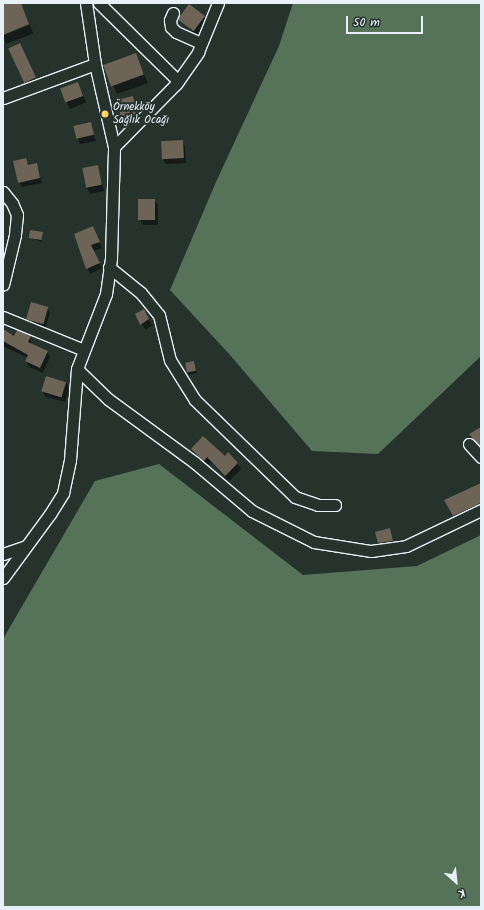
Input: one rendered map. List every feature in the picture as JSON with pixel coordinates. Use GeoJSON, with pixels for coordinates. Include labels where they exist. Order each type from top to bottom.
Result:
{"type":"FeatureCollection","features":[{"type":"Feature","properties":{"kind":"street"},"geometry":{"type":"LineString","coordinates":[[3,578],[50,514],[63,493],[70,460],[77,369],[106,294],[109,267],[114,147],[95,64],[86,3]]}},
{"type":"Feature","properties":{"kind":"street"},"geometry":{"type":"LineString","coordinates":[[99,3],[178,81]]}},
{"type":"Feature","properties":{"kind":"street"},"geometry":{"type":"LineString","coordinates":[[114,147],[178,81],[202,43],[218,3]]}},
{"type":"Feature","properties":{"kind":"street"},"geometry":{"type":"LineString","coordinates":[[173,13],[170,20],[176,32],[202,43]]}},
{"type":"Feature","properties":{"kind":"street"},"geometry":{"type":"LineString","coordinates":[[3,98],[95,64]]}},
{"type":"Feature","properties":{"kind":"street"},"geometry":{"type":"LineString","coordinates":[[3,192],[12,203],[17,215],[15,235],[3,285]]}},
{"type":"Feature","properties":{"kind":"street"},"geometry":{"type":"LineString","coordinates":[[109,267],[136,289],[159,315],[170,360],[195,400],[295,498],[318,506],[335,505]]}},
{"type":"Feature","properties":{"kind":"street"},"geometry":{"type":"LineString","coordinates":[[3,317],[84,350]]}},
{"type":"Feature","properties":{"kind":"street"},"geometry":{"type":"LineString","coordinates":[[77,369],[108,399],[194,462],[252,511],[314,542],[370,551],[406,546],[481,510]]}},
{"type":"Feature","properties":{"kind":"street"},"geometry":{"type":"LineString","coordinates":[[469,444],[481,457]]}},
{"type":"Feature","properties":{"kind":"street"},"geometry":{"type":"LineString","coordinates":[[4,552],[26,546]]}},
{"type":"Feature","properties":{"kind":"green space"},"geometry":{"type":"Polygon","coordinates":[[[293,3],[481,3],[481,356],[378,454],[312,451],[230,355],[170,290],[216,182],[279,46],[293,3]]]}},
{"type":"Feature","properties":{"kind":"green space"},"geometry":{"type":"Polygon","coordinates":[[[159,464],[303,575],[417,566],[481,535],[481,907],[3,907],[3,639],[95,481],[159,464]]]}},
{"type":"Feature","properties":{"kind":"building"},"geometry":{"type":"Polygon","coordinates":[[[21,3],[29,24],[3,35],[3,4],[21,3]]]}},
{"type":"Feature","properties":{"kind":"building"},"geometry":{"type":"Polygon","coordinates":[[[189,4],[205,16],[194,31],[178,19],[189,4]]]}},
{"type":"Feature","properties":{"kind":"building"},"geometry":{"type":"Polygon","coordinates":[[[20,43],[36,77],[24,83],[8,48],[20,43]]]}},
{"type":"Feature","properties":{"kind":"building"},"geometry":{"type":"Polygon","coordinates":[[[136,53],[144,75],[111,87],[103,65],[136,53]]]}},
{"type":"Feature","properties":{"kind":"building"},"geometry":{"type":"Polygon","coordinates":[[[78,82],[83,96],[65,103],[60,88],[78,82]]]}},
{"type":"Feature","properties":{"kind":"building"},"geometry":{"type":"Polygon","coordinates":[[[133,96],[137,114],[129,121],[122,123],[117,100],[133,96]]]}},
{"type":"Feature","properties":{"kind":"building"},"geometry":{"type":"Polygon","coordinates":[[[91,122],[94,135],[76,139],[73,126],[91,122]]]}},
{"type":"Feature","properties":{"kind":"building"},"geometry":{"type":"Polygon","coordinates":[[[183,140],[184,158],[162,159],[161,141],[183,140]]]}},
{"type":"Feature","properties":{"kind":"building"},"geometry":{"type":"Polygon","coordinates":[[[26,158],[28,165],[37,163],[40,178],[18,183],[13,161],[26,158]]]}},
{"type":"Feature","properties":{"kind":"building"},"geometry":{"type":"Polygon","coordinates":[[[98,165],[102,185],[86,188],[82,168],[98,165]]]}},
{"type":"Feature","properties":{"kind":"building"},"geometry":{"type":"Polygon","coordinates":[[[138,199],[155,199],[155,220],[138,220],[138,199]]]}},
{"type":"Feature","properties":{"kind":"building"},"geometry":{"type":"Polygon","coordinates":[[[93,226],[100,242],[91,245],[100,263],[86,269],[74,234],[93,226]]]}},
{"type":"Feature","properties":{"kind":"building"},"geometry":{"type":"Polygon","coordinates":[[[30,230],[43,232],[42,240],[29,238],[30,230]]]}},
{"type":"Feature","properties":{"kind":"building"},"geometry":{"type":"Polygon","coordinates":[[[31,302],[48,307],[43,324],[26,319],[31,302]]]}},
{"type":"Feature","properties":{"kind":"building"},"geometry":{"type":"Polygon","coordinates":[[[144,309],[149,319],[140,325],[135,314],[144,309]]]}},
{"type":"Feature","properties":{"kind":"building"},"geometry":{"type":"Polygon","coordinates":[[[3,329],[14,336],[17,330],[31,336],[28,342],[48,351],[40,368],[25,361],[28,355],[3,341],[3,329]]]}},
{"type":"Feature","properties":{"kind":"building"},"geometry":{"type":"Polygon","coordinates":[[[194,361],[196,371],[187,373],[185,363],[194,361]]]}},
{"type":"Feature","properties":{"kind":"building"},"geometry":{"type":"Polygon","coordinates":[[[46,376],[66,382],[61,397],[41,391],[46,376]]]}},
{"type":"Feature","properties":{"kind":"building"},"geometry":{"type":"Polygon","coordinates":[[[481,427],[481,447],[469,434],[481,427]]]}},
{"type":"Feature","properties":{"kind":"building"},"geometry":{"type":"Polygon","coordinates":[[[203,436],[225,456],[228,452],[238,463],[225,476],[207,457],[204,461],[191,449],[203,436]]]}},
{"type":"Feature","properties":{"kind":"building"},"geometry":{"type":"Polygon","coordinates":[[[481,483],[481,503],[453,516],[444,500],[481,483]]]}},
{"type":"Feature","properties":{"kind":"building"},"geometry":{"type":"Polygon","coordinates":[[[390,528],[393,541],[378,543],[375,532],[390,528]]]}},
{"type":"Feature","properties":{"kind":"place","name":"Örnekköy Sağlık Ocağı"},"geometry":{"type":"Point","coordinates":[105,114]}}]}
